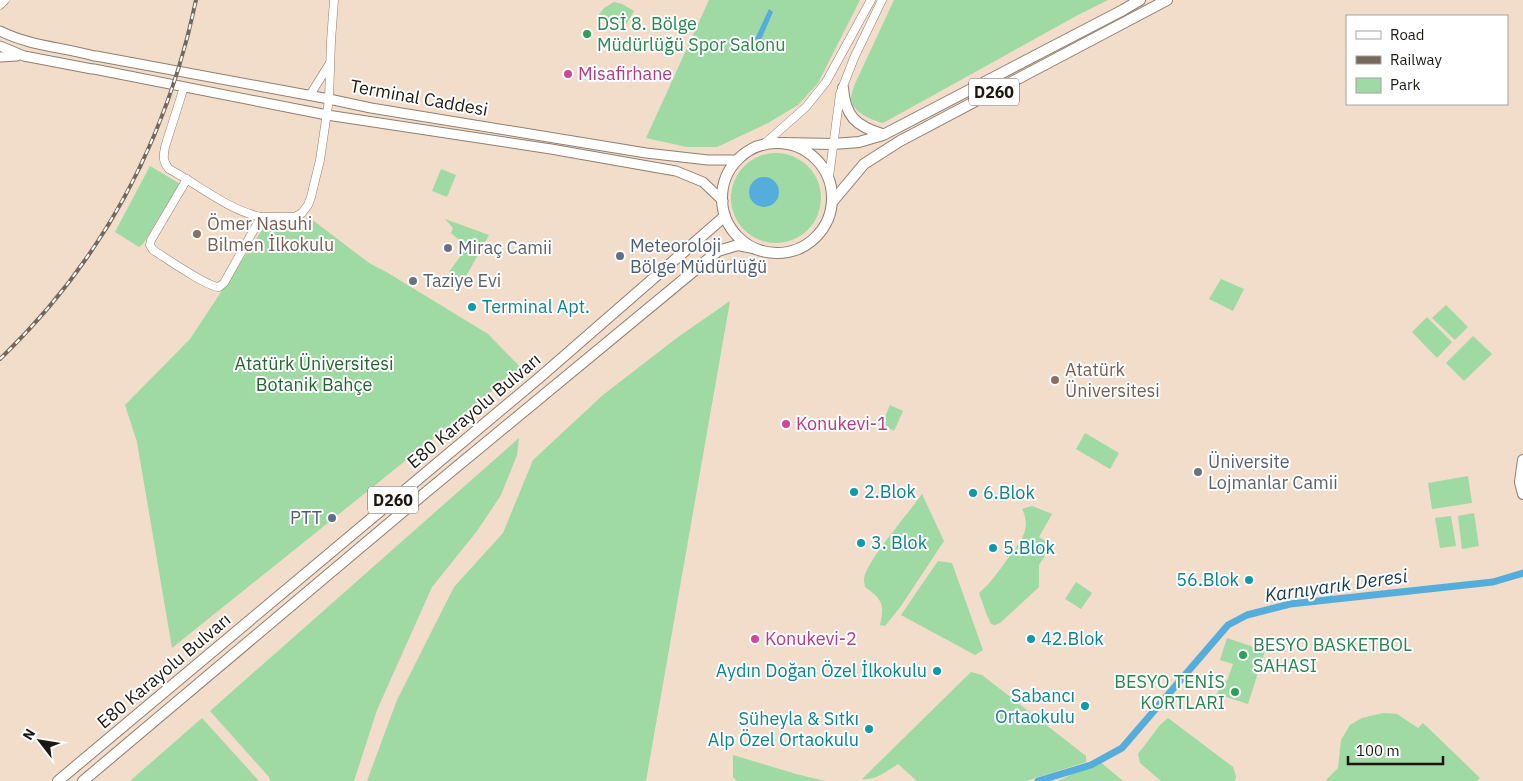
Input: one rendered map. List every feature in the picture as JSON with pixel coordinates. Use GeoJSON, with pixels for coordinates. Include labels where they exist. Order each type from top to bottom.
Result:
{"type":"FeatureCollection","features":[{"type":"Feature","properties":{"kind":"highway","name":"D260"},"geometry":{"type":"LineString","coordinates":[[833,144],[859,142],[883,135],[1140,0]]}},
{"type":"Feature","properties":{"kind":"highway","name":"D260"},"geometry":{"type":"LineString","coordinates":[[832,201],[864,164],[900,141],[1167,0]]}},
{"type":"Feature","properties":{"kind":"highway"},"geometry":{"type":"LineString","coordinates":[[843,88],[846,107],[850,116],[860,125],[883,135]]}},
{"type":"Feature","properties":{"kind":"highway","name":"D260"},"geometry":{"type":"LineString","coordinates":[[783,143],[798,147],[811,154],[821,164],[829,178],[832,189],[832,201],[829,217],[821,232],[809,243],[795,250],[781,253],[767,252],[753,248],[741,240],[732,229],[722,201],[724,186],[729,172],[738,160],[750,150],[763,145],[783,143]]}},
{"type":"Feature","properties":{"kind":"highway"},"geometry":{"type":"LineString","coordinates":[[783,143],[833,144]]}},
{"type":"Feature","properties":{"kind":"highway","name":"E80 Karayolu Bulvarı"},"geometry":{"type":"LineString","coordinates":[[58,781],[539,378],[726,216]]}},
{"type":"Feature","properties":{"kind":"highway","name":"E80 Karayolu Bulvarı"},"geometry":{"type":"LineString","coordinates":[[83,781],[425,493],[718,251],[738,245],[753,248]]}},
{"type":"Feature","properties":{"kind":"highway"},"geometry":{"type":"LineString","coordinates":[[1523,460],[1520,482],[1523,494]]}},
{"type":"Feature","properties":{"kind":"main road","name":"Terminal Caddesi"},"geometry":{"type":"LineString","coordinates":[[0,31],[12,37],[50,47],[371,108],[646,153],[708,160],[738,160]]}},
{"type":"Feature","properties":{"kind":"main road","name":"Terminal Caddesi"},"geometry":{"type":"LineString","coordinates":[[0,46],[24,56],[327,115],[551,149],[676,171],[703,182],[722,201]]}},
{"type":"Feature","properties":{"kind":"main road"},"geometry":{"type":"LineString","coordinates":[[0,57],[24,56]]}},
{"type":"Feature","properties":{"kind":"main road"},"geometry":{"type":"LineString","coordinates":[[93,69],[98,68],[101,62],[100,58],[95,56]]}},
{"type":"Feature","properties":{"kind":"street"},"geometry":{"type":"LineString","coordinates":[[0,5],[4,0]]}},
{"type":"Feature","properties":{"kind":"street"},"geometry":{"type":"LineString","coordinates":[[184,87],[163,158],[169,169],[248,214],[262,217],[295,217],[308,205],[320,160],[329,99],[334,0]]}},
{"type":"Feature","properties":{"kind":"street"},"geometry":{"type":"LineString","coordinates":[[763,145],[806,107],[826,82],[871,0]]}},
{"type":"Feature","properties":{"kind":"street"},"geometry":{"type":"LineString","coordinates":[[829,178],[843,88],[854,58],[882,0]]}},
{"type":"Feature","properties":{"kind":"street"},"geometry":{"type":"LineString","coordinates":[[310,95],[331,62]]}},
{"type":"Feature","properties":{"kind":"street"},"geometry":{"type":"LineString","coordinates":[[187,179],[151,240],[151,247],[214,286],[219,287],[224,283],[262,217]]}},
{"type":"Feature","properties":{"kind":"green space"},"geometry":{"type":"Polygon","coordinates":[[[709,0],[860,0],[818,83],[798,105],[768,123],[717,147],[687,147],[646,138],[709,0]]]}},
{"type":"Feature","properties":{"kind":"green space"},"geometry":{"type":"Polygon","coordinates":[[[894,0],[1108,0],[883,123],[859,112],[852,104],[851,97],[854,86],[894,0]]]}},
{"type":"Feature","properties":{"kind":"green space"},"geometry":{"type":"Polygon","coordinates":[[[614,2],[634,11],[624,28],[612,22],[611,24],[598,16],[604,8],[614,2]]]}},
{"type":"Feature","properties":{"kind":"green space"},"geometry":{"type":"Polygon","coordinates":[[[776,153],[793,156],[808,166],[818,181],[821,198],[818,215],[808,230],[793,240],[776,243],[759,240],[744,230],[734,215],[731,198],[734,181],[744,166],[759,156],[776,153]]]}},
{"type":"Feature","properties":{"kind":"green space"},"geometry":{"type":"Polygon","coordinates":[[[150,166],[180,184],[143,244],[139,247],[115,232],[150,166]]]}},
{"type":"Feature","properties":{"kind":"green space"},"geometry":{"type":"Polygon","coordinates":[[[441,169],[456,175],[447,197],[432,191],[441,169]]]}},
{"type":"Feature","properties":{"kind":"green space","name":"Atatürk Üniversitesi Botanik Bahçe"},"geometry":{"type":"Polygon","coordinates":[[[310,218],[369,263],[488,334],[521,368],[172,648],[137,442],[125,405],[190,339],[268,221],[310,218]]]}},
{"type":"Feature","properties":{"kind":"green space"},"geometry":{"type":"Polygon","coordinates":[[[445,219],[489,235],[464,280],[449,272],[467,247],[451,233],[453,228],[445,219]]]}},
{"type":"Feature","properties":{"kind":"green space"},"geometry":{"type":"Polygon","coordinates":[[[1221,279],[1244,289],[1233,311],[1209,299],[1221,279]]]}},
{"type":"Feature","properties":{"kind":"green space"},"geometry":{"type":"Polygon","coordinates":[[[730,301],[646,781],[367,781],[397,700],[454,587],[503,533],[533,460],[603,395],[678,337],[730,301]]]}},
{"type":"Feature","properties":{"kind":"green space"},"geometry":{"type":"Polygon","coordinates":[[[1446,305],[1468,327],[1455,340],[1432,318],[1446,305]]]}},
{"type":"Feature","properties":{"kind":"green space"},"geometry":{"type":"Polygon","coordinates":[[[1427,317],[1452,342],[1437,358],[1412,332],[1427,317]]]}},
{"type":"Feature","properties":{"kind":"green space"},"geometry":{"type":"Polygon","coordinates":[[[1473,336],[1492,354],[1464,381],[1446,363],[1473,336]]]}},
{"type":"Feature","properties":{"kind":"green space"},"geometry":{"type":"Polygon","coordinates":[[[890,405],[903,411],[894,431],[882,424],[890,405]]]}},
{"type":"Feature","properties":{"kind":"green space"},"geometry":{"type":"Polygon","coordinates":[[[1085,433],[1119,453],[1110,469],[1076,449],[1085,433]]]}},
{"type":"Feature","properties":{"kind":"green space"},"geometry":{"type":"Polygon","coordinates":[[[519,438],[517,455],[501,495],[477,531],[432,587],[377,710],[354,781],[270,781],[269,777],[210,711],[519,438]]]}},
{"type":"Feature","properties":{"kind":"green space"},"geometry":{"type":"Polygon","coordinates":[[[1468,476],[1472,503],[1432,509],[1428,483],[1468,476]]]}},
{"type":"Feature","properties":{"kind":"green space"},"geometry":{"type":"Polygon","coordinates":[[[922,494],[944,541],[901,606],[885,626],[880,625],[881,603],[865,587],[864,579],[880,549],[922,494]]]}},
{"type":"Feature","properties":{"kind":"green space"},"geometry":{"type":"Polygon","coordinates":[[[1032,506],[1052,514],[1039,537],[1052,545],[1039,565],[1039,587],[1000,623],[991,624],[979,593],[996,575],[1021,540],[1026,522],[1022,509],[1032,506]]]}},
{"type":"Feature","properties":{"kind":"green space"},"geometry":{"type":"Polygon","coordinates":[[[1474,513],[1479,546],[1462,549],[1458,516],[1474,513]]]}},
{"type":"Feature","properties":{"kind":"green space"},"geometry":{"type":"Polygon","coordinates":[[[1451,516],[1456,546],[1440,548],[1435,518],[1451,516]]]}},
{"type":"Feature","properties":{"kind":"green space"},"geometry":{"type":"Polygon","coordinates":[[[938,561],[952,563],[983,650],[975,655],[901,615],[938,561]]]}},
{"type":"Feature","properties":{"kind":"green space"},"geometry":{"type":"Polygon","coordinates":[[[1076,582],[1092,593],[1081,609],[1065,599],[1076,582]]]}},
{"type":"Feature","properties":{"kind":"green space"},"geometry":{"type":"Polygon","coordinates":[[[1227,638],[1265,651],[1248,704],[1217,694],[1223,680],[1227,681],[1233,664],[1220,660],[1227,638]]]}},
{"type":"Feature","properties":{"kind":"green space"},"geometry":{"type":"Polygon","coordinates":[[[971,672],[982,675],[1086,756],[1086,762],[1026,781],[917,781],[898,764],[876,777],[862,779],[971,672]]]}},
{"type":"Feature","properties":{"kind":"green space"},"geometry":{"type":"Polygon","coordinates":[[[1383,713],[1397,714],[1418,728],[1423,723],[1480,778],[1477,781],[1326,780],[1338,768],[1341,740],[1350,725],[1362,718],[1383,713]]]}},
{"type":"Feature","properties":{"kind":"green space"},"geometry":{"type":"Polygon","coordinates":[[[202,718],[259,781],[130,781],[202,718]]]}},
{"type":"Feature","properties":{"kind":"green space"},"geometry":{"type":"Polygon","coordinates":[[[1168,718],[1233,767],[1236,776],[1235,781],[1161,781],[1140,763],[1138,754],[1160,725],[1168,718]]]}},
{"type":"Feature","properties":{"kind":"green space"},"geometry":{"type":"Polygon","coordinates":[[[733,755],[825,781],[737,781],[733,777],[733,755]]]}},
{"type":"Feature","properties":{"kind":"green space"},"geometry":{"type":"Polygon","coordinates":[[[1099,761],[1123,781],[1058,781],[1099,761]]]}},
{"type":"Feature","properties":{"kind":"water"},"geometry":{"type":"Polygon","coordinates":[[[769,9],[773,12],[760,42],[755,39],[769,9]]]}},
{"type":"Feature","properties":{"kind":"water"},"geometry":{"type":"Polygon","coordinates":[[[764,177],[775,181],[779,192],[775,203],[764,207],[753,203],[749,192],[753,181],[764,177]]]}},
{"type":"Feature","properties":{"kind":"waterway","name":"Karnıyarık Deresi"},"geometry":{"type":"LineString","coordinates":[[1038,781],[1091,765],[1122,748],[1228,625],[1247,615],[1290,604],[1493,582],[1523,573]]}},
{"type":"Feature","properties":{"kind":"railway"},"geometry":{"type":"LineString","coordinates":[[0,359],[37,321],[70,281],[99,239],[125,195],[148,149],[167,101],[183,51],[196,0]]}},
{"type":"Feature","properties":{"kind":"place","name":"DSİ 8. Bölge Müdürlüğü Spor Salonu"},"geometry":{"type":"Point","coordinates":[587,34]}},
{"type":"Feature","properties":{"kind":"place","name":"Misafirhane"},"geometry":{"type":"Point","coordinates":[568,74]}},
{"type":"Feature","properties":{"kind":"place","name":"Ömer Nasuhi Bilmen İlkokulu"},"geometry":{"type":"Point","coordinates":[197,234]}},
{"type":"Feature","properties":{"kind":"place","name":"Miraç Camii"},"geometry":{"type":"Point","coordinates":[448,248]}},
{"type":"Feature","properties":{"kind":"place","name":"Meteoroloji Bölge Müdürlüğü"},"geometry":{"type":"Point","coordinates":[620,256]}},
{"type":"Feature","properties":{"kind":"place","name":"Taziye Evi"},"geometry":{"type":"Point","coordinates":[413,281]}},
{"type":"Feature","properties":{"kind":"place","name":"Terminal Apt."},"geometry":{"type":"Point","coordinates":[472,307]}},
{"type":"Feature","properties":{"kind":"place","name":"Atatürk Üniversitesi"},"geometry":{"type":"Point","coordinates":[1055,380]}},
{"type":"Feature","properties":{"kind":"place","name":"Konukevi-1"},"geometry":{"type":"Point","coordinates":[786,424]}},
{"type":"Feature","properties":{"kind":"place","name":"Üniversite Lojmanlar Camii"},"geometry":{"type":"Point","coordinates":[1198,472]}},
{"type":"Feature","properties":{"kind":"place","name":"2.Blok"},"geometry":{"type":"Point","coordinates":[854,492]}},
{"type":"Feature","properties":{"kind":"place","name":"6.Blok"},"geometry":{"type":"Point","coordinates":[973,493]}},
{"type":"Feature","properties":{"kind":"place","name":"PTT"},"geometry":{"type":"Point","coordinates":[332,518]}},
{"type":"Feature","properties":{"kind":"place","name":"3. Blok"},"geometry":{"type":"Point","coordinates":[861,543]}},
{"type":"Feature","properties":{"kind":"place","name":"5.Blok"},"geometry":{"type":"Point","coordinates":[993,548]}},
{"type":"Feature","properties":{"kind":"place","name":"56.Blok"},"geometry":{"type":"Point","coordinates":[1249,580]}},
{"type":"Feature","properties":{"kind":"place","name":"Konukevi-2"},"geometry":{"type":"Point","coordinates":[755,639]}},
{"type":"Feature","properties":{"kind":"place","name":"42.Blok"},"geometry":{"type":"Point","coordinates":[1031,639]}},
{"type":"Feature","properties":{"kind":"place","name":"BESYO BASKETBOL SAHASI"},"geometry":{"type":"Point","coordinates":[1243,655]}},
{"type":"Feature","properties":{"kind":"place","name":"Aydın Doğan Özel İlkokulu"},"geometry":{"type":"Point","coordinates":[937,671]}},
{"type":"Feature","properties":{"kind":"place","name":"BESYO TENİS KORTLARI"},"geometry":{"type":"Point","coordinates":[1235,692]}},
{"type":"Feature","properties":{"kind":"place","name":"Sabancı Ortaokulu"},"geometry":{"type":"Point","coordinates":[1085,706]}},
{"type":"Feature","properties":{"kind":"place","name":"Süheyla & Sıtkı Alp Özel Ortaokulu"},"geometry":{"type":"Point","coordinates":[869,729]}}]}
